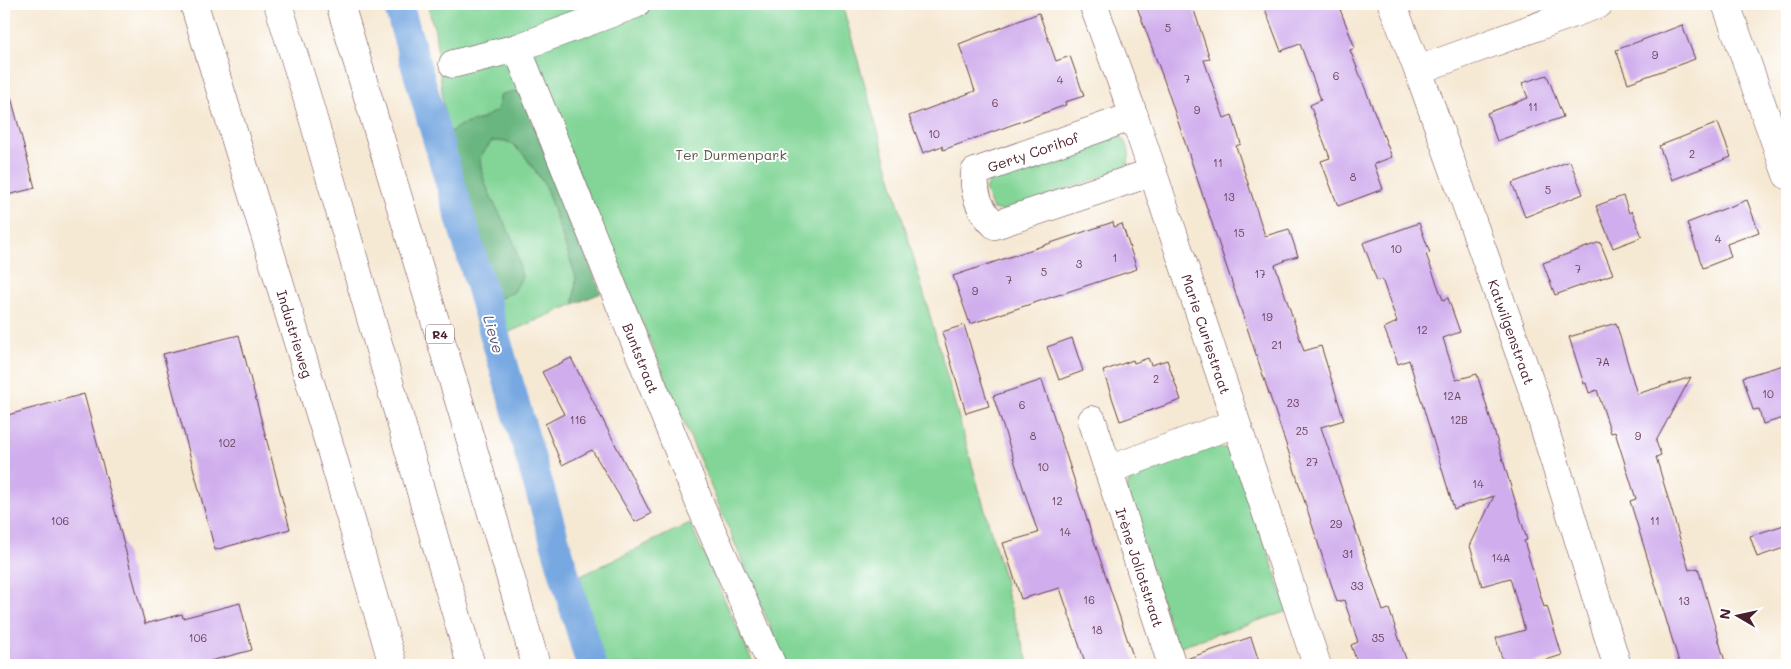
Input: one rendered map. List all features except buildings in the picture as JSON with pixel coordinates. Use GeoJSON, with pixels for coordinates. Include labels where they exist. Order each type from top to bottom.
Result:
{"type":"FeatureCollection","features":[{"type":"Feature","properties":{"kind":"main road","name":"Industrieweg"},"geometry":{"type":"LineString","coordinates":[[194,4],[330,447],[393,665]]}},
{"type":"Feature","properties":{"kind":"main road"},"geometry":{"type":"LineString","coordinates":[[278,4],[471,665]]}},
{"type":"Feature","properties":{"kind":"main road","name":"R4"},"geometry":{"type":"LineString","coordinates":[[340,4],[536,665]]}},
{"type":"Feature","properties":{"kind":"main road"},"geometry":{"type":"LineString","coordinates":[[453,64],[517,48],[636,4]]}},
{"type":"Feature","properties":{"kind":"main road","name":"Marie Curiestraat"},"geometry":{"type":"LineString","coordinates":[[1094,4],[1153,172],[1316,665]]}},
{"type":"Feature","properties":{"kind":"main road","name":"Katwilgenstraat"},"geometry":{"type":"LineString","coordinates":[[1392,4],[1418,70],[1533,391],[1617,665]]}},
{"type":"Feature","properties":{"kind":"main road"},"geometry":{"type":"LineString","coordinates":[[1418,70],[1599,4]]}},
{"type":"Feature","properties":{"kind":"main road"},"geometry":{"type":"LineString","coordinates":[[1726,4],[1787,175]]}},
{"type":"Feature","properties":{"kind":"main road","name":"Buntstraat"},"geometry":{"type":"LineString","coordinates":[[517,48],[702,508],[772,665]]}},
{"type":"Feature","properties":{"kind":"main road","name":"Gerty Corihof"},"geometry":{"type":"LineString","coordinates":[[1134,116],[976,172],[974,186],[978,202],[985,216],[995,225],[1153,172]]}},
{"type":"Feature","properties":{"kind":"main road","name":"Irène Joliotstraat"},"geometry":{"type":"LineString","coordinates":[[1092,420],[1172,665]]}},
{"type":"Feature","properties":{"kind":"main road"},"geometry":{"type":"LineString","coordinates":[[1108,470],[1236,423]]}},
{"type":"Feature","properties":{"kind":"green space","name":"Ter Durmenpark"},"geometry":{"type":"Polygon","coordinates":[[[427,4],[842,4],[1004,578],[1006,592],[1029,665],[786,665],[545,92],[497,110],[482,119],[461,125],[447,134],[435,31],[427,4]]]}},
{"type":"Feature","properties":{"kind":"green space"},"geometry":{"type":"Polygon","coordinates":[[[520,91],[601,293],[574,304],[576,277],[545,185],[525,156],[514,145],[506,141],[492,141],[480,157],[487,188],[515,246],[522,277],[514,292],[498,299],[448,148],[447,134],[461,125],[482,119],[497,110],[501,94],[520,91]]]}},
{"type":"Feature","properties":{"kind":"green space"},"geometry":{"type":"Polygon","coordinates":[[[1117,133],[1127,145],[1129,157],[1127,168],[1005,211],[993,209],[985,190],[991,176],[1117,133]]]}},
{"type":"Feature","properties":{"kind":"green space"},"geometry":{"type":"Polygon","coordinates":[[[492,141],[506,141],[513,145],[525,156],[545,185],[576,277],[574,304],[507,333],[498,299],[514,292],[501,216],[487,190],[481,171],[480,157],[492,141]]]}},
{"type":"Feature","properties":{"kind":"green space"},"geometry":{"type":"Polygon","coordinates":[[[1207,446],[1233,449],[1288,611],[1177,647],[1126,492],[1131,476],[1207,446]]]}},
{"type":"Feature","properties":{"kind":"green space"},"geometry":{"type":"Polygon","coordinates":[[[690,523],[754,665],[605,665],[579,577],[690,523]]]}},
{"type":"Feature","properties":{"kind":"waterway","name":"Lieve"},"geometry":{"type":"LineString","coordinates":[[398,4],[591,665]]}}]}
